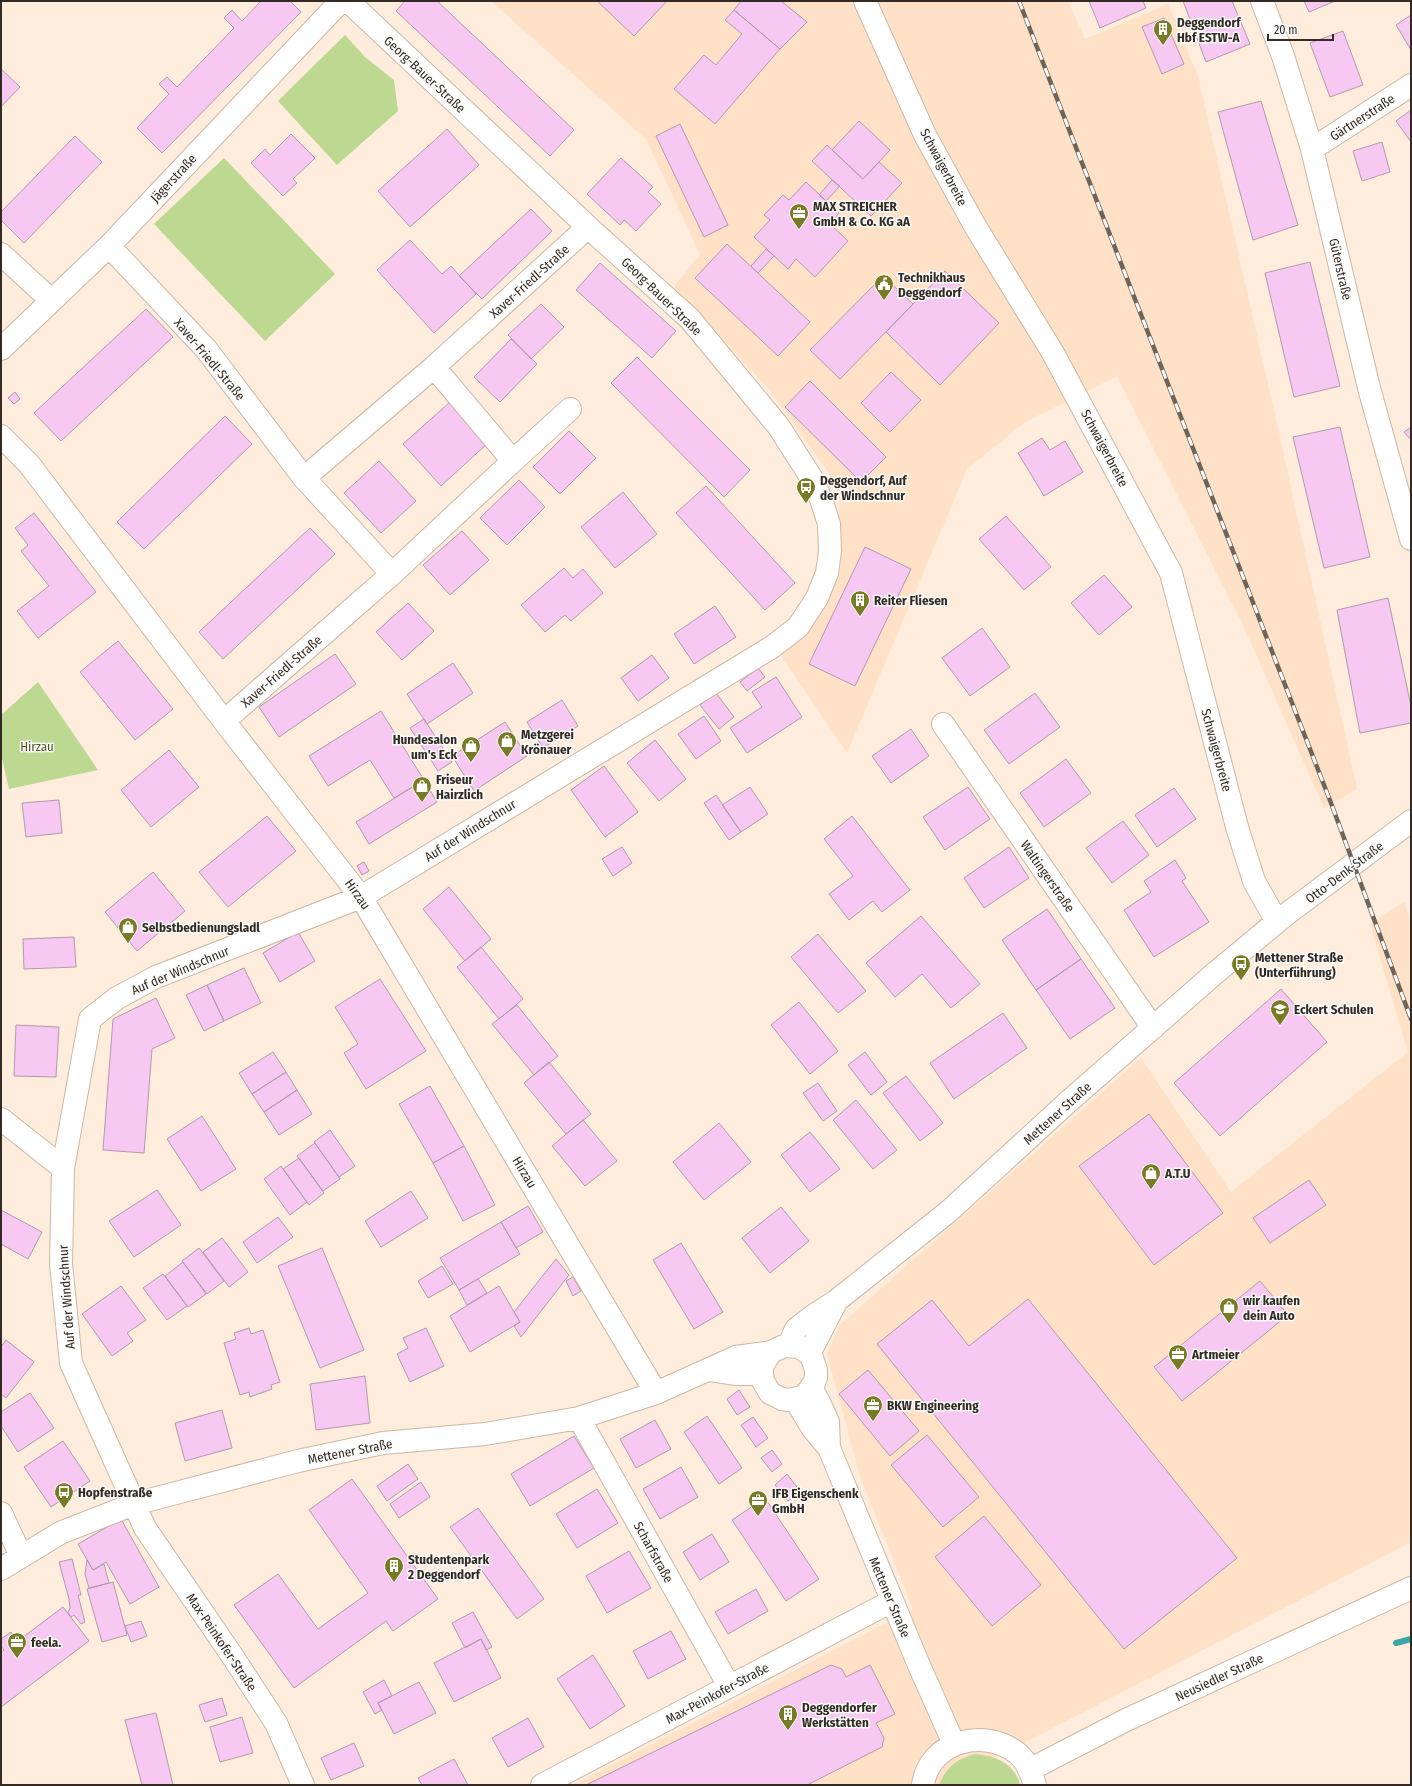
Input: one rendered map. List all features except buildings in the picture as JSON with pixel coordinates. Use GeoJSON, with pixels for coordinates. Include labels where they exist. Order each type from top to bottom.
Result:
{"type":"FeatureCollection","features":[{"type":"Feature","properties":{"kind":"street","name":"Jägerstraße"},"geometry":{"type":"LineString","coordinates":[[1,349],[109,246],[341,1]]}},
{"type":"Feature","properties":{"kind":"street","name":"Georg-Bauer-Straße"},"geometry":{"type":"LineString","coordinates":[[348,1],[588,227],[690,320],[779,427],[812,478],[821,499],[829,524],[830,551],[827,573],[817,598],[798,627],[772,647]]}},
{"type":"Feature","properties":{"kind":"street","name":"Schwaigerbreite"},"geometry":{"type":"LineString","coordinates":[[865,1],[925,135],[975,226],[1053,353],[1171,573],[1237,826],[1254,881],[1277,922]]}},
{"type":"Feature","properties":{"kind":"street","name":"Güterstraße"},"geometry":{"type":"LineString","coordinates":[[1262,1],[1283,56],[1312,149],[1369,388],[1411,539]]}},
{"type":"Feature","properties":{"kind":"street","name":"Gärtnerstraße"},"geometry":{"type":"LineString","coordinates":[[1312,149],[1411,86]]}},
{"type":"Feature","properties":{"kind":"street","name":"Xaver-Friedl-Straße"},"geometry":{"type":"LineString","coordinates":[[304,478],[434,367],[588,227]]}},
{"type":"Feature","properties":{"kind":"street","name":"Xaver-Friedl-Straße"},"geometry":{"type":"LineString","coordinates":[[109,246],[206,349],[304,478],[392,574]]}},
{"type":"Feature","properties":{"kind":"street"},"geometry":{"type":"LineString","coordinates":[[1,254],[52,300]]}},
{"type":"Feature","properties":{"kind":"street"},"geometry":{"type":"LineString","coordinates":[[434,367],[513,461]]}},
{"type":"Feature","properties":{"kind":"street","name":"Xaver-Friedl-Straße"},"geometry":{"type":"LineString","coordinates":[[224,721],[392,574],[570,409]]}},
{"type":"Feature","properties":{"kind":"street","name":"Hirzau"},"geometry":{"type":"LineString","coordinates":[[1,436],[29,464],[224,721],[361,897],[656,1393]]}},
{"type":"Feature","properties":{"kind":"street","name":"Auf der Windschnur"},"geometry":{"type":"LineString","coordinates":[[134,1504],[71,1363],[61,1264],[62,1168],[90,1019],[117,998],[156,977],[361,897],[772,647]]}},
{"type":"Feature","properties":{"kind":"street","name":"Waltingerstraße"},"geometry":{"type":"LineString","coordinates":[[943,724],[1153,1028]]}},
{"type":"Feature","properties":{"kind":"street","name":"Otto-Denk-Straße"},"geometry":{"type":"LineString","coordinates":[[1277,922],[1411,821]]}},
{"type":"Feature","properties":{"kind":"street","name":"Mettener Straße"},"geometry":{"type":"LineString","coordinates":[[1,1569],[60,1533],[134,1504],[298,1461],[383,1443],[485,1434],[580,1418],[656,1393],[736,1357],[780,1349],[796,1329],[836,1301],[948,1212],[1068,1102],[1214,974],[1277,922]]}},
{"type":"Feature","properties":{"kind":"street"},"geometry":{"type":"LineString","coordinates":[[1,1120],[62,1168]]}},
{"type":"Feature","properties":{"kind":"street","name":"Mettener Straße"},"geometry":{"type":"LineString","coordinates":[[809,1354],[836,1301]]}},
{"type":"Feature","properties":{"kind":"street"},"geometry":{"type":"LineString","coordinates":[[800,1347],[809,1354],[816,1370],[814,1383],[803,1394],[782,1399],[770,1393],[763,1381],[762,1366],[780,1349],[800,1347]]}},
{"type":"Feature","properties":{"kind":"street"},"geometry":{"type":"LineString","coordinates":[[709,1370],[735,1374],[762,1374]]}},
{"type":"Feature","properties":{"kind":"street","name":"Mettener Straße"},"geometry":{"type":"LineString","coordinates":[[803,1394],[813,1429],[829,1448],[892,1601],[954,1744]]}},
{"type":"Feature","properties":{"kind":"street","name":"Scharfstraße"},"geometry":{"type":"LineString","coordinates":[[580,1418],[729,1686]]}},
{"type":"Feature","properties":{"kind":"street","name":"Max-Peinkofer-Straße"},"geometry":{"type":"LineString","coordinates":[[134,1504],[145,1528],[234,1657],[276,1724],[303,1785]]}},
{"type":"Feature","properties":{"kind":"street"},"geometry":{"type":"LineString","coordinates":[[1,1513],[22,1556]]}},
{"type":"Feature","properties":{"kind":"street","name":"Neusiedler Straße"},"geometry":{"type":"LineString","coordinates":[[1032,1777],[1126,1720],[1411,1588]]}},
{"type":"Feature","properties":{"kind":"street","name":"Max-Peinkofer-Straße"},"geometry":{"type":"LineString","coordinates":[[542,1785],[667,1721],[729,1686],[892,1601]]}},
{"type":"Feature","properties":{"kind":"street"},"geometry":{"type":"LineString","coordinates":[[923,1785],[924,1777],[936,1758],[954,1744],[975,1738],[998,1742],[1017,1753],[1025,1762],[1032,1777]]}},
{"type":"Feature","properties":{"kind":"shaded area"},"geometry":{"type":"Polygon","coordinates":[[[491,1],[1068,1],[1085,39],[1168,4],[1198,76],[1277,424],[1357,789],[1324,808],[1244,627],[1117,376],[1025,422],[967,469],[847,753],[779,652],[812,627],[841,567],[839,498],[829,473],[769,389],[674,287],[700,254],[646,139],[491,1]]]}},
{"type":"Feature","properties":{"kind":"shaded area"},"geometry":{"type":"Polygon","coordinates":[[[1404,902],[1411,923],[1411,1542],[943,1785],[573,1785],[913,1609],[861,1479],[827,1354],[840,1325],[1141,1058],[1231,1192],[1408,1052],[1370,924],[1404,902]]]}},
{"type":"Feature","properties":{"kind":"green space"},"geometry":{"type":"Polygon","coordinates":[[[345,35],[365,57],[394,80],[398,111],[337,165],[278,101],[345,35]]]}},
{"type":"Feature","properties":{"kind":"green space"},"geometry":{"type":"Polygon","coordinates":[[[224,158],[335,274],[265,341],[154,224],[224,158]]]}},
{"type":"Feature","properties":{"kind":"green space","name":"Hirzau"},"geometry":{"type":"Polygon","coordinates":[[[38,682],[98,770],[9,789],[1,754],[1,715],[38,682]]]}},
{"type":"Feature","properties":{"kind":"green space"},"geometry":{"type":"Polygon","coordinates":[[[975,1754],[997,1759],[1009,1766],[1014,1771],[1020,1785],[939,1785],[945,1773],[953,1765],[963,1758],[975,1754]]]}},
{"type":"Feature","properties":{"kind":"waterway"},"geometry":{"type":"LineString","coordinates":[[1396,1643],[1411,1639]]}},
{"type":"Feature","properties":{"kind":"railway"},"geometry":{"type":"LineString","coordinates":[[1019,1],[1331,803],[1411,1019]]}},
{"type":"Feature","properties":{"kind":"place","name":"Deggendorf Hbf ESTW-A"},"geometry":{"type":"Point","coordinates":[1163,46]}},
{"type":"Feature","properties":{"kind":"place","name":"MAX STREICHER GmbH & Co. KG aA"},"geometry":{"type":"Point","coordinates":[799,230]}},
{"type":"Feature","properties":{"kind":"place","name":"Technikhaus Deggendorf"},"geometry":{"type":"Point","coordinates":[884,301]}},
{"type":"Feature","properties":{"kind":"place","name":"Deggendorf, Auf der Windschnur"},"geometry":{"type":"Point","coordinates":[806,504]}},
{"type":"Feature","properties":{"kind":"place","name":"Reiter Fliesen"},"geometry":{"type":"Point","coordinates":[860,617]}},
{"type":"Feature","properties":{"kind":"place","name":"Metzgerei Krönauer"},"geometry":{"type":"Point","coordinates":[507,758]}},
{"type":"Feature","properties":{"kind":"place","name":"Hundesalon um's Eck"},"geometry":{"type":"Point","coordinates":[471,763]}},
{"type":"Feature","properties":{"kind":"place","name":"Friseur Hairzlich"},"geometry":{"type":"Point","coordinates":[422,803]}},
{"type":"Feature","properties":{"kind":"place","name":"Selbstbedienungsladl"},"geometry":{"type":"Point","coordinates":[128,944]}},
{"type":"Feature","properties":{"kind":"place","name":"Mettener Straße (Unterführung)"},"geometry":{"type":"Point","coordinates":[1241,981]}},
{"type":"Feature","properties":{"kind":"place","name":"Eckert Schulen"},"geometry":{"type":"Point","coordinates":[1280,1026]}},
{"type":"Feature","properties":{"kind":"place","name":"A.T.U"},"geometry":{"type":"Point","coordinates":[1151,1190]}},
{"type":"Feature","properties":{"kind":"place","name":"wir kaufen dein Auto"},"geometry":{"type":"Point","coordinates":[1229,1324]}},
{"type":"Feature","properties":{"kind":"place","name":"Artmeier"},"geometry":{"type":"Point","coordinates":[1178,1371]}},
{"type":"Feature","properties":{"kind":"place","name":"BKW Engineering"},"geometry":{"type":"Point","coordinates":[873,1422]}},
{"type":"Feature","properties":{"kind":"place","name":"Hopfenstraße"},"geometry":{"type":"Point","coordinates":[64,1509]}},
{"type":"Feature","properties":{"kind":"place","name":"IFB Eigenschenk GmbH"},"geometry":{"type":"Point","coordinates":[758,1517]}},
{"type":"Feature","properties":{"kind":"place","name":"Studentenpark 2 Deggendorf"},"geometry":{"type":"Point","coordinates":[394,1583]}},
{"type":"Feature","properties":{"kind":"place","name":"feela."},"geometry":{"type":"Point","coordinates":[17,1659]}},
{"type":"Feature","properties":{"kind":"place","name":"Deggendorfer Werkstätten"},"geometry":{"type":"Point","coordinates":[788,1731]}}]}
